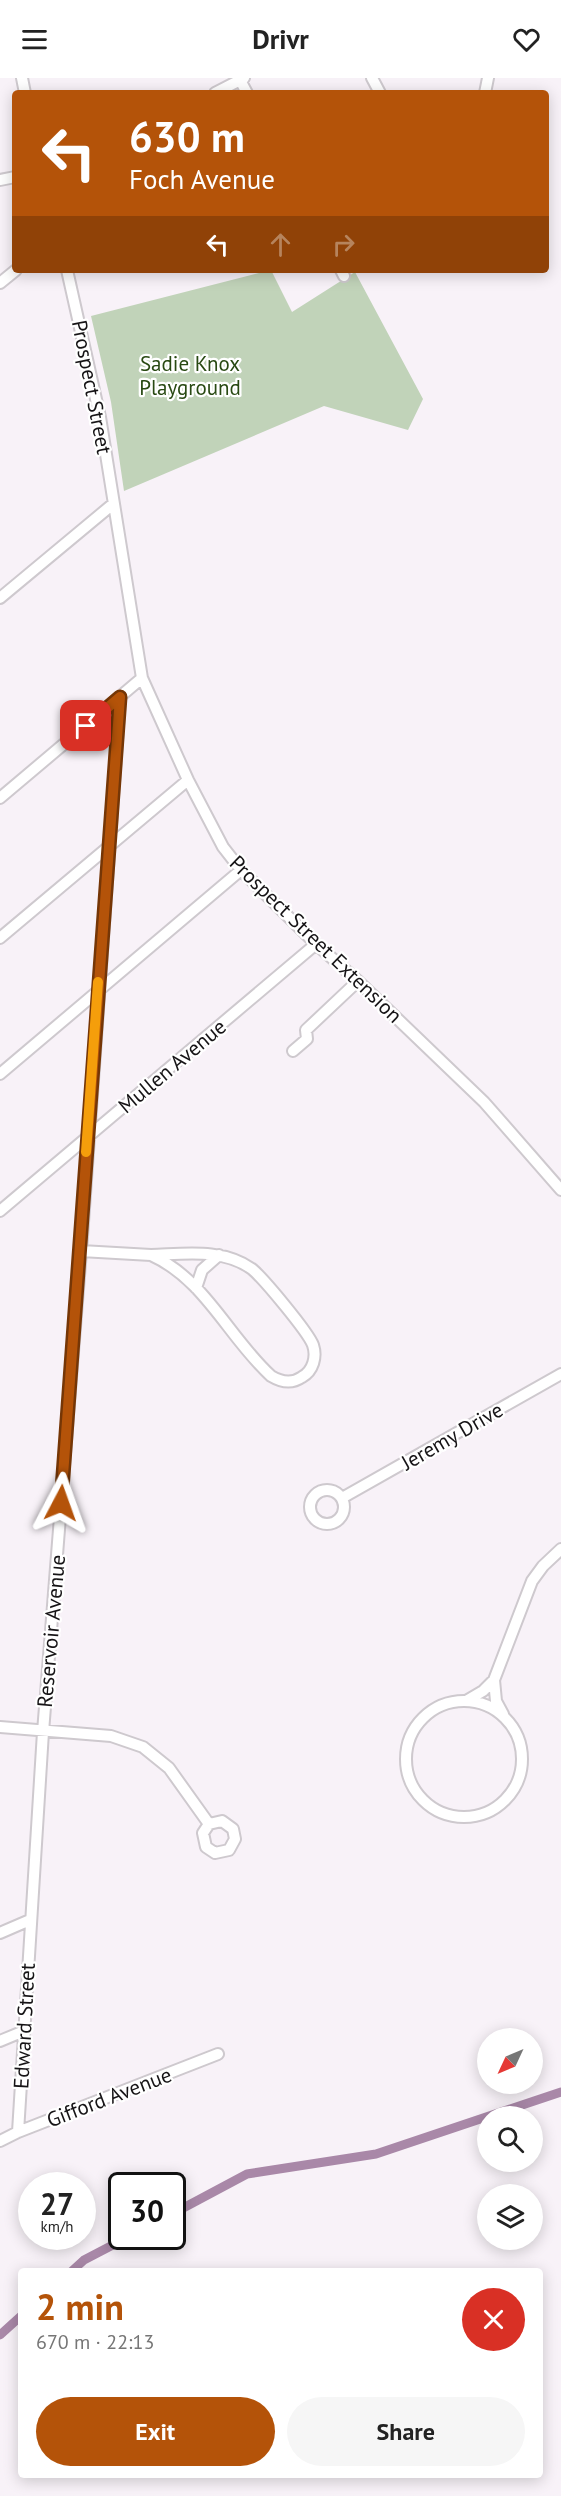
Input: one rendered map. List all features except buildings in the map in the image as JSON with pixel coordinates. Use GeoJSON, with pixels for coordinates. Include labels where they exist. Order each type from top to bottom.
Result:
{"type":"FeatureCollection","features":[{"type":"Feature","properties":{"kind":"street"},"geometry":{"type":"LineString","coordinates":[[224,83],[242,79]]}},
{"type":"Feature","properties":{"kind":"street"},"geometry":{"type":"LineString","coordinates":[[0,284],[13,273]]}},
{"type":"Feature","properties":{"kind":"street","name":"Prospect Street"},"geometry":{"type":"LineString","coordinates":[[68,273],[100,417],[113,504]]}},
{"type":"Feature","properties":{"kind":"street"},"geometry":{"type":"LineString","coordinates":[[0,598],[113,504]]}},
{"type":"Feature","properties":{"kind":"street","name":"Prospect Street Extension"},"geometry":{"type":"LineString","coordinates":[[113,504],[142,678],[223,847],[242,870],[316,944],[358,981],[484,1102],[561,1190]]}},
{"type":"Feature","properties":{"kind":"street"},"geometry":{"type":"LineString","coordinates":[[0,798],[142,678]]}},
{"type":"Feature","properties":{"kind":"street","name":"Reservoir Avenue"},"geometry":{"type":"LineString","coordinates":[[30,1920],[81,1251],[87,1137],[111,845],[120,697]]}},
{"type":"Feature","properties":{"kind":"street"},"geometry":{"type":"LineString","coordinates":[[0,938],[189,780]]}},
{"type":"Feature","properties":{"kind":"street"},"geometry":{"type":"LineString","coordinates":[[0,1074],[242,870]]}},
{"type":"Feature","properties":{"kind":"street","name":"Mullen Avenue"},"geometry":{"type":"LineString","coordinates":[[0,1211],[316,944]]}},
{"type":"Feature","properties":{"kind":"street"},"geometry":{"type":"LineString","coordinates":[[293,1051],[307,1039],[306,1030],[358,981]]}},
{"type":"Feature","properties":{"kind":"street"},"geometry":{"type":"LineString","coordinates":[[81,1251],[151,1255],[219,1255],[243,1263],[256,1272],[308,1337],[315,1353],[309,1371],[289,1382],[271,1376],[196,1288],[177,1270],[151,1255]]}},
{"type":"Feature","properties":{"kind":"street"},"geometry":{"type":"LineString","coordinates":[[196,1288],[202,1270],[219,1255]]}},
{"type":"Feature","properties":{"kind":"street","name":"Jeremy Drive"},"geometry":{"type":"LineString","coordinates":[[342,1498],[561,1374]]}},
{"type":"Feature","properties":{"kind":"street"},"geometry":{"type":"LineString","coordinates":[[494,1680],[483,1690],[464,1701],[446,1704],[429,1713],[416,1727],[408,1744],[406,1762],[410,1781],[420,1797],[442,1813],[460,1817],[487,1813],[503,1803],[514,1789],[521,1772],[522,1753],[517,1735],[496,1701],[494,1680],[532,1581],[543,1566],[561,1549]]}},
{"type":"Feature","properties":{"kind":"street"},"geometry":{"type":"LineString","coordinates":[[464,1701],[492,1708],[506,1720]]}},
{"type":"Feature","properties":{"kind":"street"},"geometry":{"type":"LineString","coordinates":[[0,1727],[111,1736],[143,1747],[169,1768],[209,1824]]}},
{"type":"Feature","properties":{"kind":"street"},"geometry":{"type":"LineString","coordinates":[[0,1933],[30,1920]]}},
{"type":"Feature","properties":{"kind":"street","name":"Edward Street"},"geometry":{"type":"LineString","coordinates":[[18,2132],[30,1920]]}},
{"type":"Feature","properties":{"kind":"street"},"geometry":{"type":"LineString","coordinates":[[0,2041],[24,2031]]}},
{"type":"Feature","properties":{"kind":"street","name":"Gifford Avenue"},"geometry":{"type":"LineString","coordinates":[[0,2141],[218,2054]]}},
{"type":"Feature","properties":{"kind":"green space","name":"Sadie Knox Playground"},"geometry":{"type":"Polygon","coordinates":[[[259,273],[272,273],[292,312],[356,273],[423,399],[408,430],[324,406],[124,491],[111,402],[91,316],[259,273]]]}},
{"type":"Feature","properties":{"kind":"waterway"},"geometry":{"type":"LineString","coordinates":[[186,2207],[247,2174],[376,2154],[561,2092]]}},
{"type":"Feature","properties":{"kind":"waterway"},"geometry":{"type":"LineString","coordinates":[[75,2268],[84,2260],[108,2247]]}},
{"type":"Feature","properties":{"kind":"waterway"},"geometry":{"type":"LineString","coordinates":[[0,2335],[18,2319]]}},
{"type":"Feature","properties":{"kind":"slow traffic"},"geometry":{"type":"LineString","coordinates":[[86,1152],[98,982]]}},
{"type":"Feature","properties":{"kind":"route"},"geometry":{"type":"LineString","coordinates":[[61,1503],[98,992],[111,845],[120,697],[86,726]]}}]}
